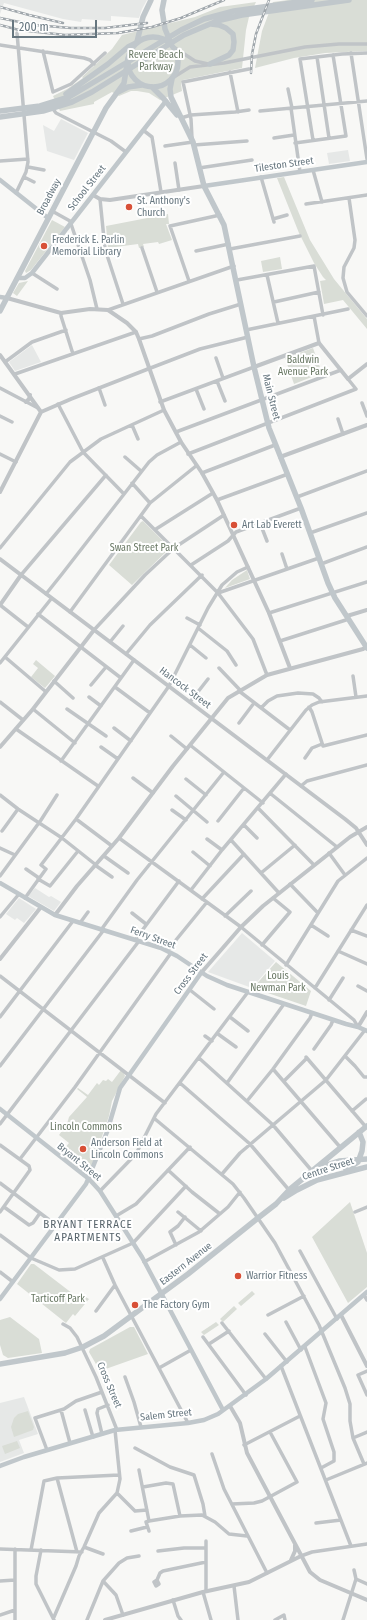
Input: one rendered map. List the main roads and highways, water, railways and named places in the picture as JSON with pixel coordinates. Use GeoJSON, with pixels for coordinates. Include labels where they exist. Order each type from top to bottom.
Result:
{"type":"FeatureCollection","features":[{"type":"Feature","properties":{"kind":"main road"},"geometry":{"type":"LineString","coordinates":[[150,87],[138,82],[133,76],[128,67],[128,58],[131,50],[137,42],[143,17],[151,0]]}},
{"type":"Feature","properties":{"kind":"main road"},"geometry":{"type":"LineString","coordinates":[[116,94],[133,86],[150,87],[164,85],[173,78],[179,64],[175,47],[165,34],[162,13],[164,0]]}},
{"type":"Feature","properties":{"kind":"main road"},"geometry":{"type":"LineString","coordinates":[[274,8],[312,0]]}},
{"type":"Feature","properties":{"kind":"main road"},"geometry":{"type":"LineString","coordinates":[[34,107],[59,100],[79,92],[194,23],[219,14],[349,0]]}},
{"type":"Feature","properties":{"kind":"main road"},"geometry":{"type":"LineString","coordinates":[[0,111],[53,109],[87,95],[180,38],[203,26],[245,12]]}},
{"type":"Feature","properties":{"kind":"main road"},"geometry":{"type":"LineString","coordinates":[[203,26],[213,24],[223,26],[231,32],[234,39],[234,47],[230,54],[223,59],[210,64]]}},
{"type":"Feature","properties":{"kind":"main road"},"geometry":{"type":"LineString","coordinates":[[0,117],[24,111],[66,94],[75,89],[128,47],[150,36],[165,34]]}},
{"type":"Feature","properties":{"kind":"main road","name":"Broadway"},"geometry":{"type":"LineString","coordinates":[[0,311],[107,105],[123,85],[126,77],[128,58]]}},
{"type":"Feature","properties":{"kind":"main road","name":"Main Street"},"geometry":{"type":"LineString","coordinates":[[173,78],[170,94],[193,142],[204,186],[224,225],[267,422],[333,593],[367,647]]}},
{"type":"Feature","properties":{"kind":"main road","name":"Main Street"},"geometry":{"type":"LineString","coordinates":[[150,87],[166,101],[181,118]]}},
{"type":"Feature","properties":{"kind":"main road","name":"School Street"},"geometry":{"type":"LineString","coordinates":[[17,278],[25,278],[32,273],[166,101]]}},
{"type":"Feature","properties":{"kind":"main road","name":"Tileston Street"},"geometry":{"type":"LineString","coordinates":[[204,186],[313,170],[367,160]]}},
{"type":"Feature","properties":{"kind":"main road"},"geometry":{"type":"LineString","coordinates":[[0,180],[48,218]]}},
{"type":"Feature","properties":{"kind":"main road"},"geometry":{"type":"LineString","coordinates":[[0,297],[7,298]]}},
{"type":"Feature","properties":{"kind":"main road","name":"Ferry Street"},"geometry":{"type":"LineString","coordinates":[[0,883],[55,916],[137,940],[169,952],[201,973],[219,982],[366,1030]]}},
{"type":"Feature","properties":{"kind":"main road","name":"Cross Street"},"geometry":{"type":"LineString","coordinates":[[0,1299],[56,1225],[88,1179],[109,1126],[119,1090],[201,973]]}},
{"type":"Feature","properties":{"kind":"main road","name":"Bryant Street"},"geometry":{"type":"LineString","coordinates":[[0,1110],[88,1179],[100,1191],[133,1243],[162,1294],[223,1410]]}},
{"type":"Feature","properties":{"kind":"main road","name":"Eastern Avenue"},"geometry":{"type":"LineString","coordinates":[[0,1363],[58,1355],[83,1347],[99,1339],[162,1294],[276,1204],[289,1190],[366,1126]]}},
{"type":"Feature","properties":{"kind":"main road"},"geometry":{"type":"LineString","coordinates":[[359,1132],[362,1136],[363,1147],[367,1155]]}},
{"type":"Feature","properties":{"kind":"main road"},"geometry":{"type":"LineString","coordinates":[[337,1174],[352,1167],[359,1159],[363,1147]]}},
{"type":"Feature","properties":{"kind":"main road","name":"Centre Street"},"geometry":{"type":"LineString","coordinates":[[312,1171],[334,1162],[367,1159]]}},
{"type":"Feature","properties":{"kind":"main road","name":"Centre Street"},"geometry":{"type":"LineString","coordinates":[[276,1204],[297,1190],[317,1180],[367,1167]]}},
{"type":"Feature","properties":{"kind":"main road"},"geometry":{"type":"LineString","coordinates":[[312,1171],[309,1174],[309,1180],[317,1180]]}},
{"type":"Feature","properties":{"kind":"main road","name":"Salem Street"},"geometry":{"type":"LineString","coordinates":[[0,1466],[47,1450],[116,1430],[188,1423],[206,1419],[230,1406],[246,1395],[366,1294]]}},
{"type":"Feature","properties":{"kind":"railway"},"geometry":{"type":"LineString","coordinates":[[0,25],[19,30],[65,35],[118,33],[152,27],[181,18],[224,0]]}},
{"type":"Feature","properties":{"kind":"railway"},"geometry":{"type":"LineString","coordinates":[[251,73],[252,54],[256,34],[269,0]]}},
{"type":"Feature","properties":{"kind":"railway"},"geometry":{"type":"LineString","coordinates":[[0,7],[63,23]]}},
{"type":"Feature","properties":{"kind":"railway"},"geometry":{"type":"LineString","coordinates":[[0,18],[34,25],[71,28],[105,28],[147,23]]}},
{"type":"Feature","properties":{"kind":"place","name":"St. Anthony's Church"},"geometry":{"type":"Point","coordinates":[129,207]}},
{"type":"Feature","properties":{"kind":"place","name":"Frederick E. Parlin Memorial Library"},"geometry":{"type":"Point","coordinates":[44,246]}},
{"type":"Feature","properties":{"kind":"place","name":"Art Lab Everett"},"geometry":{"type":"Point","coordinates":[234,525]}},
{"type":"Feature","properties":{"kind":"place","name":"Anderson Field at Lincoln Commons"},"geometry":{"type":"Point","coordinates":[83,1149]}},
{"type":"Feature","properties":{"kind":"place","name":"Warrior Fitness"},"geometry":{"type":"Point","coordinates":[238,1276]}},
{"type":"Feature","properties":{"kind":"place","name":"The Factory Gym"},"geometry":{"type":"Point","coordinates":[135,1305]}},
{"type":"Feature","properties":{"kind":"district","name":"BRYANT TERRACE APARTMENTS"},"geometry":{"type":"Point","coordinates":[88,1231]}},
{"type":"Feature","properties":{"kind":"park label","name":"Revere Beach Parkway"},"geometry":{"type":"Point","coordinates":[156,60]}},
{"type":"Feature","properties":{"kind":"park label","name":"Baldwin Avenue Park"},"geometry":{"type":"Point","coordinates":[303,366]}},
{"type":"Feature","properties":{"kind":"park label","name":"Swan Street Park"},"geometry":{"type":"Point","coordinates":[144,548]}},
{"type":"Feature","properties":{"kind":"park label","name":"Louis Newman Park"},"geometry":{"type":"Point","coordinates":[278,982]}},
{"type":"Feature","properties":{"kind":"park label","name":"Lincoln Commons"},"geometry":{"type":"Point","coordinates":[86,1127]}},
{"type":"Feature","properties":{"kind":"park label","name":"Tarticoff Park"},"geometry":{"type":"Point","coordinates":[58,1299]}}]}
